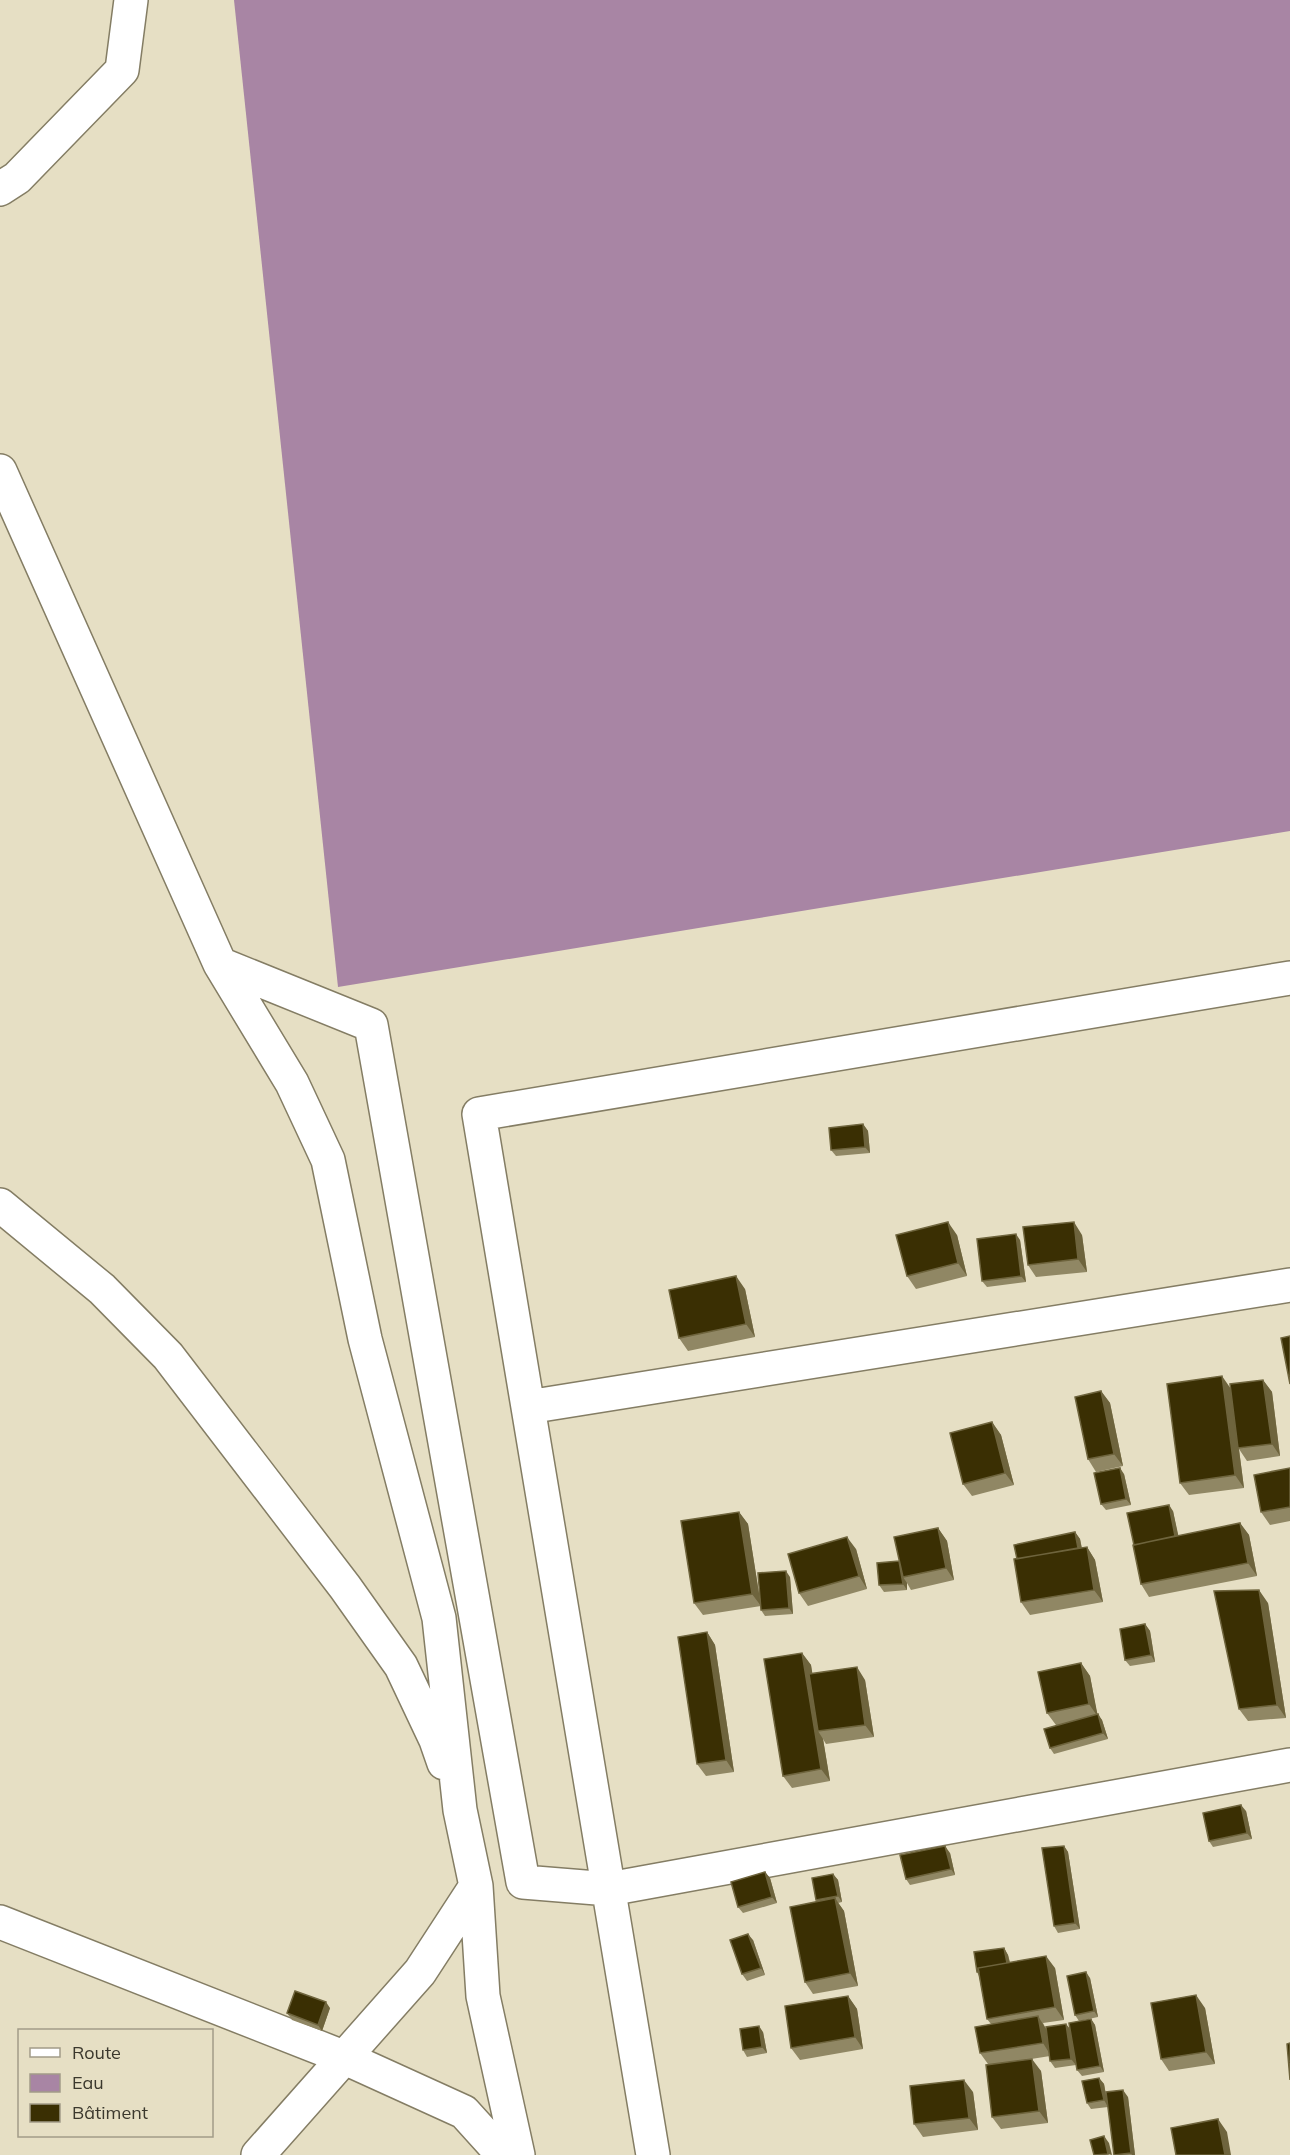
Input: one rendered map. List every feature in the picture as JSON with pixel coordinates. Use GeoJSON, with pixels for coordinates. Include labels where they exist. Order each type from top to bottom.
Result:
{"type":"FeatureCollection","features":[{"type":"Feature","properties":{"kind":"street"},"geometry":{"type":"LineString","coordinates":[[0,189],[17,178],[122,70],[131,0]]}},
{"type":"Feature","properties":{"kind":"street"},"geometry":{"type":"LineString","coordinates":[[0,471],[220,964],[292,1083],[328,1160],[365,1339],[439,1618],[460,1810],[476,1886],[483,1996],[518,2155]]}},
{"type":"Feature","properties":{"kind":"street"},"geometry":{"type":"LineString","coordinates":[[220,964],[371,1025],[523,1882],[609,1889],[1290,1765]]}},
{"type":"Feature","properties":{"kind":"street"},"geometry":{"type":"LineString","coordinates":[[653,2155],[479,1114],[1290,978]]}},
{"type":"Feature","properties":{"kind":"street"},"geometry":{"type":"LineString","coordinates":[[0,1205],[102,1289],[168,1356],[331,1568],[401,1666],[436,1740],[460,1810]]}},
{"type":"Feature","properties":{"kind":"street"},"geometry":{"type":"LineString","coordinates":[[528,1407],[1290,1285]]}},
{"type":"Feature","properties":{"kind":"street"},"geometry":{"type":"LineString","coordinates":[[258,2155],[420,1972],[476,1886]]}},
{"type":"Feature","properties":{"kind":"street"},"geometry":{"type":"LineString","coordinates":[[0,1922],[343,2057],[464,2112],[502,2155]]}},
{"type":"Feature","properties":{"kind":"water"},"geometry":{"type":"Polygon","coordinates":[[[234,0],[1290,0],[1290,831],[338,987],[234,0]]]}},
{"type":"Feature","properties":{"kind":"building"},"geometry":{"type":"Polygon","coordinates":[[[863,1124],[865,1147],[831,1150],[829,1128],[863,1124]]]}},
{"type":"Feature","properties":{"kind":"building"},"geometry":{"type":"Polygon","coordinates":[[[948,1222],[958,1263],[907,1276],[896,1235],[948,1222]]]}},
{"type":"Feature","properties":{"kind":"building"},"geometry":{"type":"Polygon","coordinates":[[[1074,1222],[1078,1259],[1028,1265],[1023,1227],[1074,1222]]]}},
{"type":"Feature","properties":{"kind":"building"},"geometry":{"type":"Polygon","coordinates":[[[1016,1234],[1021,1276],[982,1281],[977,1239],[1016,1234]]]}},
{"type":"Feature","properties":{"kind":"building"},"geometry":{"type":"Polygon","coordinates":[[[736,1276],[746,1324],[679,1338],[669,1290],[736,1276]]]}},
{"type":"Feature","properties":{"kind":"building"},"geometry":{"type":"Polygon","coordinates":[[[1290,1336],[1290,1384],[1281,1338],[1290,1336]]]}},
{"type":"Feature","properties":{"kind":"building"},"geometry":{"type":"Polygon","coordinates":[[[1222,1376],[1235,1475],[1180,1483],[1167,1384],[1222,1376]]]}},
{"type":"Feature","properties":{"kind":"building"},"geometry":{"type":"Polygon","coordinates":[[[1263,1380],[1272,1444],[1238,1448],[1230,1384],[1263,1380]]]}},
{"type":"Feature","properties":{"kind":"building"},"geometry":{"type":"Polygon","coordinates":[[[1101,1391],[1114,1454],[1088,1459],[1075,1397],[1101,1391]]]}},
{"type":"Feature","properties":{"kind":"building"},"geometry":{"type":"Polygon","coordinates":[[[992,1422],[1005,1473],[963,1484],[950,1433],[992,1422]]]}},
{"type":"Feature","properties":{"kind":"building"},"geometry":{"type":"Polygon","coordinates":[[[1120,1468],[1126,1499],[1101,1504],[1094,1473],[1120,1468]]]}},
{"type":"Feature","properties":{"kind":"building"},"geometry":{"type":"Polygon","coordinates":[[[1290,1468],[1290,1507],[1261,1512],[1254,1475],[1290,1468]]]}},
{"type":"Feature","properties":{"kind":"building"},"geometry":{"type":"Polygon","coordinates":[[[1169,1505],[1175,1536],[1134,1545],[1127,1513],[1169,1505]]]}},
{"type":"Feature","properties":{"kind":"building"},"geometry":{"type":"Polygon","coordinates":[[[739,1512],[752,1594],[694,1603],[681,1521],[739,1512]]]}},
{"type":"Feature","properties":{"kind":"building"},"geometry":{"type":"Polygon","coordinates":[[[1240,1523],[1248,1563],[1141,1584],[1133,1545],[1240,1523]]]}},
{"type":"Feature","properties":{"kind":"building"},"geometry":{"type":"Polygon","coordinates":[[[938,1528],[946,1568],[903,1577],[894,1537],[938,1528]]]}},
{"type":"Feature","properties":{"kind":"building"},"geometry":{"type":"Polygon","coordinates":[[[1075,1532],[1078,1548],[1017,1559],[1014,1545],[1075,1532]]]}},
{"type":"Feature","properties":{"kind":"building"},"geometry":{"type":"Polygon","coordinates":[[[847,1537],[859,1576],[799,1593],[788,1554],[847,1537]]]}},
{"type":"Feature","properties":{"kind":"building"},"geometry":{"type":"Polygon","coordinates":[[[1087,1547],[1094,1590],[1021,1602],[1014,1559],[1087,1547]]]}},
{"type":"Feature","properties":{"kind":"building"},"geometry":{"type":"Polygon","coordinates":[[[899,1561],[903,1584],[879,1585],[877,1563],[899,1561]]]}},
{"type":"Feature","properties":{"kind":"building"},"geometry":{"type":"Polygon","coordinates":[[[786,1571],[789,1608],[761,1610],[758,1573],[786,1571]]]}},
{"type":"Feature","properties":{"kind":"building"},"geometry":{"type":"Polygon","coordinates":[[[1259,1590],[1277,1705],[1239,1709],[1214,1591],[1259,1590]]]}},
{"type":"Feature","properties":{"kind":"building"},"geometry":{"type":"Polygon","coordinates":[[[1145,1624],[1151,1655],[1125,1660],[1120,1629],[1145,1624]]]}},
{"type":"Feature","properties":{"kind":"building"},"geometry":{"type":"Polygon","coordinates":[[[707,1632],[726,1760],[697,1764],[678,1637],[707,1632]]]}},
{"type":"Feature","properties":{"kind":"building"},"geometry":{"type":"Polygon","coordinates":[[[802,1653],[821,1769],[783,1776],[764,1659],[802,1653]]]}},
{"type":"Feature","properties":{"kind":"building"},"geometry":{"type":"Polygon","coordinates":[[[1081,1663],[1089,1704],[1047,1713],[1038,1672],[1081,1663]]]}},
{"type":"Feature","properties":{"kind":"building"},"geometry":{"type":"Polygon","coordinates":[[[857,1667],[865,1725],[818,1731],[809,1674],[857,1667]]]}},
{"type":"Feature","properties":{"kind":"building"},"geometry":{"type":"Polygon","coordinates":[[[1098,1714],[1103,1733],[1050,1748],[1044,1729],[1098,1714]]]}},
{"type":"Feature","properties":{"kind":"building"},"geometry":{"type":"Polygon","coordinates":[[[1241,1805],[1247,1833],[1209,1841],[1203,1813],[1241,1805]]]}},
{"type":"Feature","properties":{"kind":"building"},"geometry":{"type":"Polygon","coordinates":[[[945,1846],[951,1869],[906,1879],[900,1855],[945,1846]]]}},
{"type":"Feature","properties":{"kind":"building"},"geometry":{"type":"Polygon","coordinates":[[[1064,1846],[1075,1923],[1054,1926],[1042,1848],[1064,1846]]]}},
{"type":"Feature","properties":{"kind":"building"},"geometry":{"type":"Polygon","coordinates":[[[765,1872],[772,1897],[738,1907],[731,1882],[765,1872]]]}},
{"type":"Feature","properties":{"kind":"building"},"geometry":{"type":"Polygon","coordinates":[[[833,1874],[838,1896],[816,1900],[812,1878],[833,1874]]]}},
{"type":"Feature","properties":{"kind":"building"},"geometry":{"type":"Polygon","coordinates":[[[835,1898],[850,1973],[805,1982],[790,1907],[835,1898]]]}},
{"type":"Feature","properties":{"kind":"building"},"geometry":{"type":"Polygon","coordinates":[[[748,1934],[761,1968],[742,1974],[730,1940],[748,1934]]]}},
{"type":"Feature","properties":{"kind":"building"},"geometry":{"type":"Polygon","coordinates":[[[1004,1948],[1007,1963],[978,1968],[979,1972],[977,1972],[974,1952],[1004,1948]]]}},
{"type":"Feature","properties":{"kind":"building"},"geometry":{"type":"Polygon","coordinates":[[[1046,1956],[1055,2007],[987,2019],[978,1968],[1046,1956]]]}},
{"type":"Feature","properties":{"kind":"building"},"geometry":{"type":"Polygon","coordinates":[[[1086,1972],[1094,2011],[1075,2015],[1067,1976],[1086,1972]]]}},
{"type":"Feature","properties":{"kind":"building"},"geometry":{"type":"Polygon","coordinates":[[[295,1991],[326,2002],[318,2025],[287,2013],[295,1991]]]}},
{"type":"Feature","properties":{"kind":"building"},"geometry":{"type":"Polygon","coordinates":[[[1196,1995],[1206,2052],[1161,2059],[1151,2003],[1196,1995]]]}},
{"type":"Feature","properties":{"kind":"building"},"geometry":{"type":"Polygon","coordinates":[[[848,1996],[855,2037],[791,2048],[785,2006],[848,1996]]]}},
{"type":"Feature","properties":{"kind":"building"},"geometry":{"type":"Polygon","coordinates":[[[1038,2016],[1043,2043],[980,2053],[975,2027],[1038,2016]]]}},
{"type":"Feature","properties":{"kind":"building"},"geometry":{"type":"Polygon","coordinates":[[[1091,2019],[1100,2066],[1077,2070],[1069,2023],[1091,2019]]]}},
{"type":"Feature","properties":{"kind":"building"},"geometry":{"type":"Polygon","coordinates":[[[1066,2024],[1071,2059],[1050,2061],[1046,2027],[1066,2024]]]}},
{"type":"Feature","properties":{"kind":"building"},"geometry":{"type":"Polygon","coordinates":[[[759,2026],[762,2047],[743,2050],[740,2029],[759,2026]]]}},
{"type":"Feature","properties":{"kind":"building"},"geometry":{"type":"Polygon","coordinates":[[[1290,2043],[1290,2080],[1287,2044],[1290,2043]]]}},
{"type":"Feature","properties":{"kind":"building"},"geometry":{"type":"Polygon","coordinates":[[[1032,2059],[1039,2111],[992,2117],[986,2065],[1032,2059]]]}},
{"type":"Feature","properties":{"kind":"building"},"geometry":{"type":"Polygon","coordinates":[[[1099,2078],[1104,2100],[1087,2103],[1082,2081],[1099,2078]]]}},
{"type":"Feature","properties":{"kind":"building"},"geometry":{"type":"Polygon","coordinates":[[[964,2080],[969,2118],[914,2124],[910,2086],[964,2080]]]}},
{"type":"Feature","properties":{"kind":"building"},"geometry":{"type":"Polygon","coordinates":[[[1123,2090],[1131,2153],[1114,2155],[1106,2092],[1123,2090]]]}},
{"type":"Feature","properties":{"kind":"building"},"geometry":{"type":"Polygon","coordinates":[[[1218,2119],[1225,2155],[1176,2155],[1171,2128],[1218,2119]]]}},
{"type":"Feature","properties":{"kind":"building"},"geometry":{"type":"Polygon","coordinates":[[[1104,2136],[1108,2154],[1094,2155],[1090,2140],[1104,2136]]]}}]}
